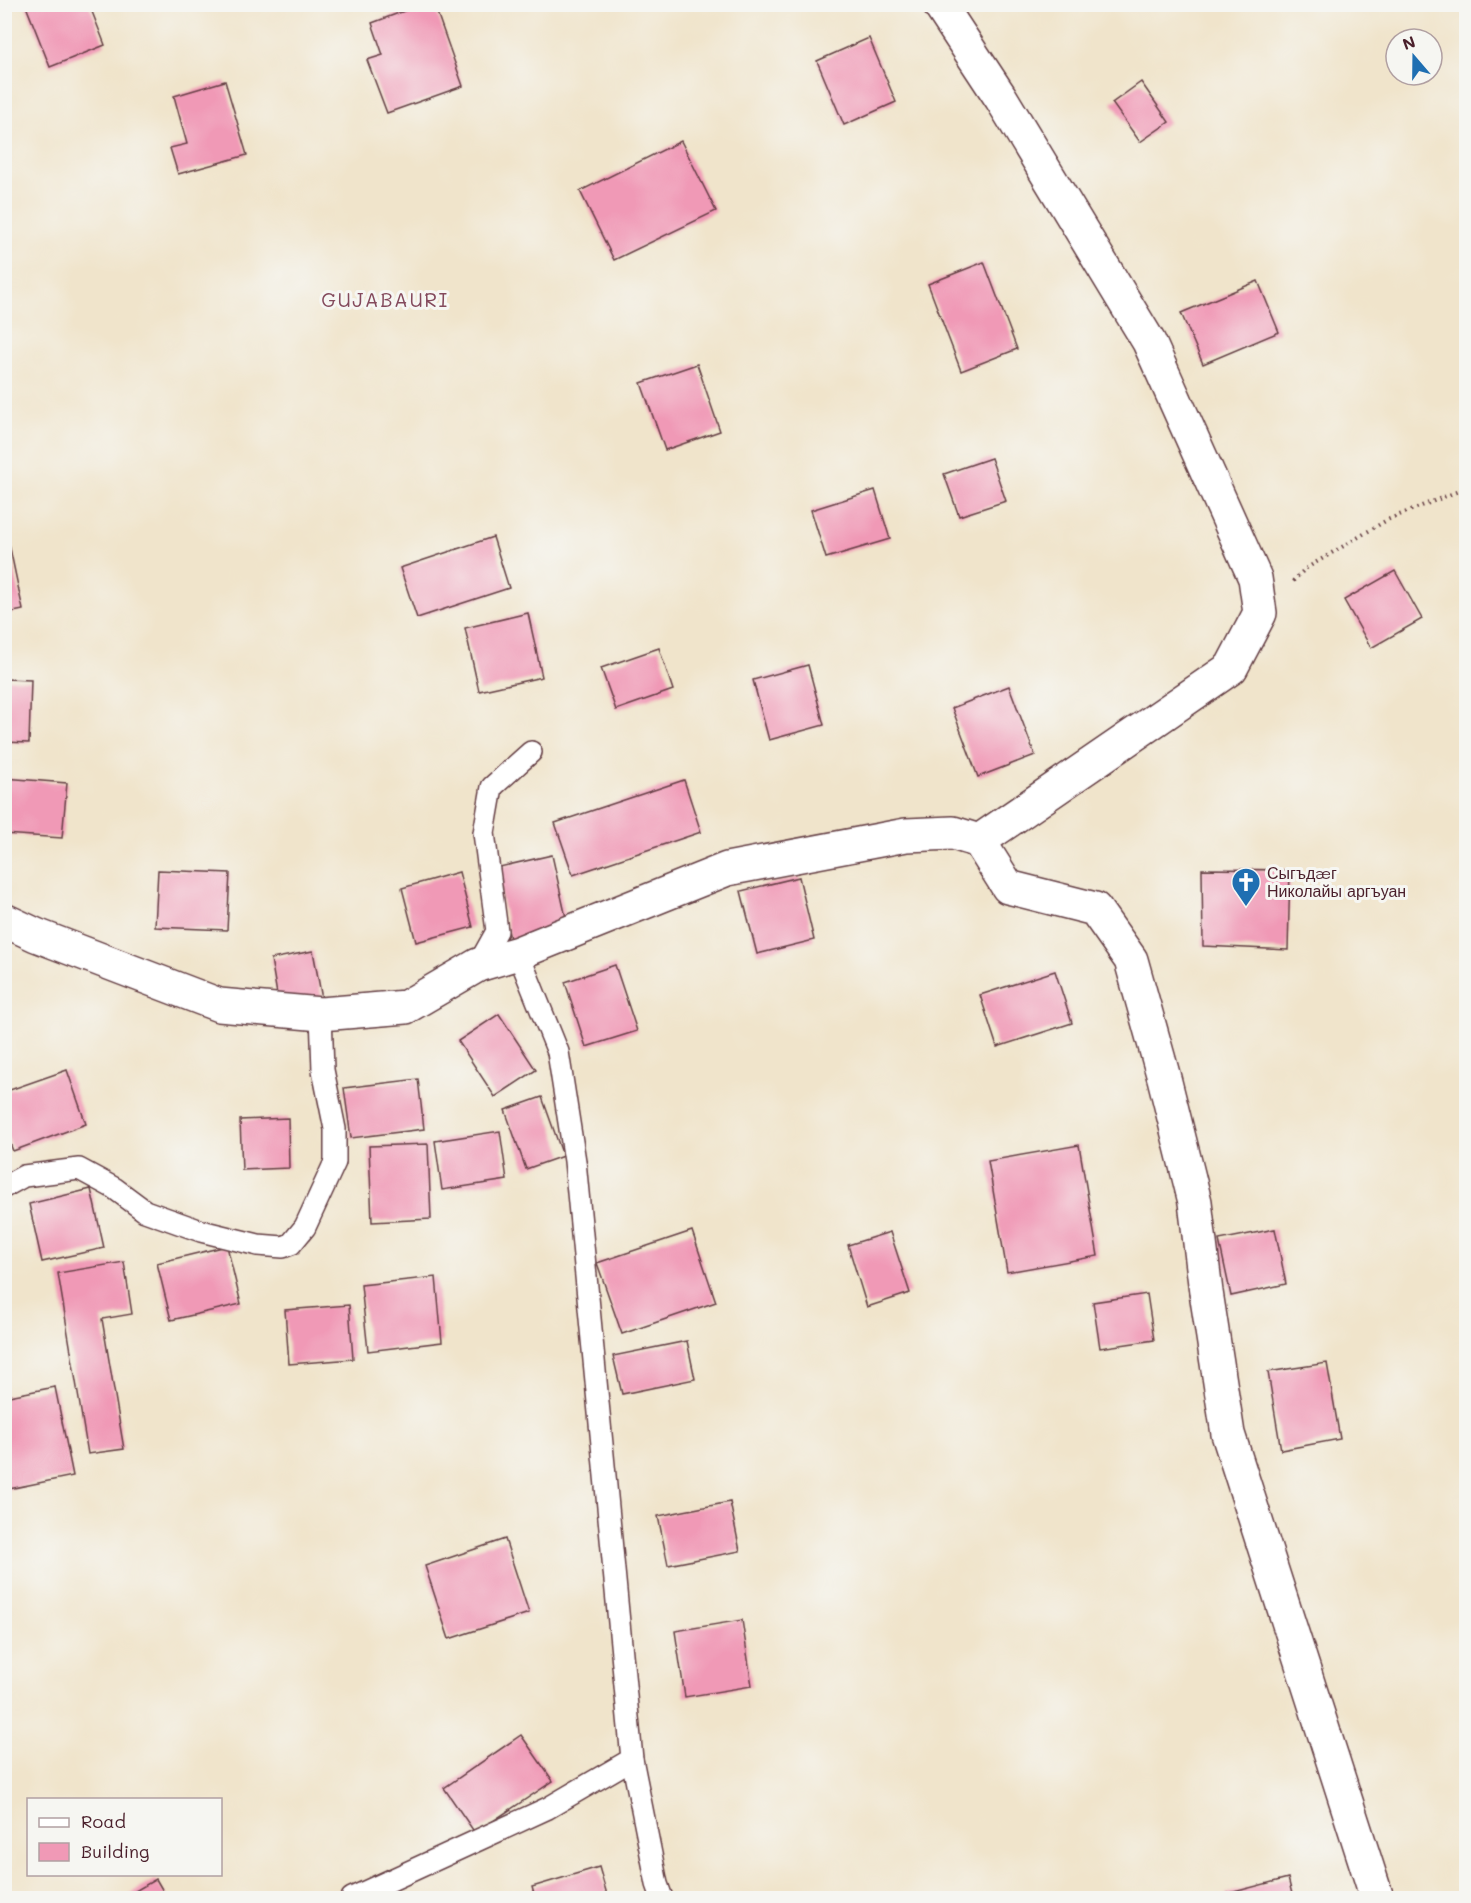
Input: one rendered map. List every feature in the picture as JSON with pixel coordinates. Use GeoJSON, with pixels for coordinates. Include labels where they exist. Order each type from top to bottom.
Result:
{"type":"FeatureCollection","features":[{"type":"Feature","properties":{"kind":"street"},"geometry":{"type":"LineString","coordinates":[[939,4],[1001,98],[1149,342],[1255,579],[1260,612],[1232,668],[979,841]]}},
{"type":"Feature","properties":{"kind":"street"},"geometry":{"type":"LineString","coordinates":[[4,920],[36,935],[219,1005],[321,1014],[406,1007],[478,965],[518,953],[727,869],[906,835],[953,833],[979,841],[1008,887],[1095,909],[1131,960],[1195,1202],[1228,1434],[1377,1899]]}},
{"type":"Feature","properties":{"kind":"lane"},"geometry":{"type":"LineString","coordinates":[[478,965],[497,931],[484,833],[492,787],[531,752]]}},
{"type":"Feature","properties":{"kind":"lane"},"geometry":{"type":"LineString","coordinates":[[518,953],[558,1052],[575,1161],[632,1759],[662,1899]]}},
{"type":"Feature","properties":{"kind":"lane"},"geometry":{"type":"LineString","coordinates":[[4,1187],[24,1176],[79,1169],[114,1188],[144,1211],[201,1231],[258,1245],[283,1247],[291,1244],[305,1227],[334,1162],[335,1129],[323,1070],[321,1014]]}},
{"type":"Feature","properties":{"kind":"lane"},"geometry":{"type":"LineString","coordinates":[[352,1899],[548,1808],[632,1759]]}},
{"type":"Feature","properties":{"kind":"path"},"geometry":{"type":"LineString","coordinates":[[1260,612],[1305,569],[1387,520],[1467,488]]}},
{"type":"Feature","properties":{"kind":"building"},"geometry":{"type":"Polygon","coordinates":[[[30,4],[89,4],[105,45],[50,67],[26,6],[30,4]]]}},
{"type":"Feature","properties":{"kind":"building"},"geometry":{"type":"Polygon","coordinates":[[[423,4],[434,4],[463,86],[387,113],[367,60],[383,55],[372,23],[423,4]]]}},
{"type":"Feature","properties":{"kind":"building"},"geometry":{"type":"Polygon","coordinates":[[[869,38],[896,102],[844,125],[817,61],[869,38]]]}},
{"type":"Feature","properties":{"kind":"building"},"geometry":{"type":"Polygon","coordinates":[[[225,81],[247,155],[178,174],[170,148],[187,144],[174,96],[225,81]]]}},
{"type":"Feature","properties":{"kind":"building"},"geometry":{"type":"Polygon","coordinates":[[[1141,82],[1169,122],[1140,142],[1112,103],[1141,82]]]}},
{"type":"Feature","properties":{"kind":"building"},"geometry":{"type":"Polygon","coordinates":[[[681,141],[716,211],[614,260],[580,191],[681,141]]]}},
{"type":"Feature","properties":{"kind":"building"},"geometry":{"type":"Polygon","coordinates":[[[4,196],[10,234],[4,235],[4,196]]]}},
{"type":"Feature","properties":{"kind":"building"},"geometry":{"type":"Polygon","coordinates":[[[984,262],[1017,349],[961,371],[928,284],[984,262]]]}},
{"type":"Feature","properties":{"kind":"building"},"geometry":{"type":"Polygon","coordinates":[[[1258,281],[1279,332],[1203,364],[1181,313],[1258,281]]]}},
{"type":"Feature","properties":{"kind":"building"},"geometry":{"type":"Polygon","coordinates":[[[697,364],[720,431],[665,450],[641,383],[697,364]]]}},
{"type":"Feature","properties":{"kind":"building"},"geometry":{"type":"Polygon","coordinates":[[[991,458],[1006,501],[959,516],[944,474],[991,458]]]}},
{"type":"Feature","properties":{"kind":"building"},"geometry":{"type":"Polygon","coordinates":[[[875,490],[890,539],[826,558],[811,510],[875,490]]]}},
{"type":"Feature","properties":{"kind":"building"},"geometry":{"type":"Polygon","coordinates":[[[7,534],[23,610],[4,614],[4,535],[7,534]]]}},
{"type":"Feature","properties":{"kind":"building"},"geometry":{"type":"Polygon","coordinates":[[[493,537],[509,588],[417,618],[400,568],[493,537]]]}},
{"type":"Feature","properties":{"kind":"building"},"geometry":{"type":"Polygon","coordinates":[[[1395,571],[1422,619],[1371,648],[1344,600],[1395,571]]]}},
{"type":"Feature","properties":{"kind":"building"},"geometry":{"type":"Polygon","coordinates":[[[528,613],[542,677],[479,691],[465,628],[528,613]]]}},
{"type":"Feature","properties":{"kind":"building"},"geometry":{"type":"Polygon","coordinates":[[[659,648],[673,690],[616,710],[601,668],[659,648]]]}},
{"type":"Feature","properties":{"kind":"building"},"geometry":{"type":"Polygon","coordinates":[[[808,665],[824,725],[769,740],[753,680],[808,665]]]}},
{"type":"Feature","properties":{"kind":"building"},"geometry":{"type":"Polygon","coordinates":[[[4,679],[31,680],[29,743],[4,742],[4,679]]]}},
{"type":"Feature","properties":{"kind":"building"},"geometry":{"type":"Polygon","coordinates":[[[1009,686],[1035,755],[978,777],[952,708],[1009,686]]]}},
{"type":"Feature","properties":{"kind":"building"},"geometry":{"type":"Polygon","coordinates":[[[4,778],[67,783],[62,838],[4,834],[4,778]]]}},
{"type":"Feature","properties":{"kind":"building"},"geometry":{"type":"Polygon","coordinates":[[[684,780],[701,832],[573,875],[555,823],[684,780]]]}},
{"type":"Feature","properties":{"kind":"building"},"geometry":{"type":"Polygon","coordinates":[[[552,855],[569,931],[511,944],[495,868],[552,855]]]}},
{"type":"Feature","properties":{"kind":"building","name":"Сыгъдæг Николайы аргъуан"},"geometry":{"type":"Polygon","coordinates":[[[1202,869],[1290,870],[1288,950],[1203,946],[1202,869]]]}},
{"type":"Feature","properties":{"kind":"building"},"geometry":{"type":"Polygon","coordinates":[[[158,870],[230,873],[227,930],[155,927],[158,870]]]}},
{"type":"Feature","properties":{"kind":"building"},"geometry":{"type":"Polygon","coordinates":[[[459,872],[473,927],[416,942],[402,888],[459,872]]]}},
{"type":"Feature","properties":{"kind":"building"},"geometry":{"type":"Polygon","coordinates":[[[799,877],[814,940],[757,954],[741,891],[799,877]]]}},
{"type":"Feature","properties":{"kind":"building"},"geometry":{"type":"Polygon","coordinates":[[[313,951],[322,999],[279,1006],[271,959],[313,951]]]}},
{"type":"Feature","properties":{"kind":"building"},"geometry":{"type":"Polygon","coordinates":[[[615,965],[637,1031],[586,1047],[565,982],[615,965]]]}},
{"type":"Feature","properties":{"kind":"building"},"geometry":{"type":"Polygon","coordinates":[[[1055,971],[1072,1023],[997,1047],[980,995],[1055,971]]]}},
{"type":"Feature","properties":{"kind":"building"},"geometry":{"type":"Polygon","coordinates":[[[499,1014],[536,1070],[495,1097],[458,1041],[499,1014]]]}},
{"type":"Feature","properties":{"kind":"building"},"geometry":{"type":"Polygon","coordinates":[[[67,1070],[86,1124],[13,1151],[4,1127],[4,1092],[67,1070]]]}},
{"type":"Feature","properties":{"kind":"building"},"geometry":{"type":"Polygon","coordinates":[[[418,1079],[424,1129],[351,1138],[344,1088],[418,1079]]]}},
{"type":"Feature","properties":{"kind":"building"},"geometry":{"type":"Polygon","coordinates":[[[542,1097],[563,1156],[526,1169],[505,1110],[542,1097]]]}},
{"type":"Feature","properties":{"kind":"building"},"geometry":{"type":"Polygon","coordinates":[[[288,1118],[289,1168],[242,1170],[240,1120],[288,1118]]]}},
{"type":"Feature","properties":{"kind":"building"},"geometry":{"type":"Polygon","coordinates":[[[500,1131],[507,1180],[442,1190],[435,1141],[500,1131]]]}},
{"type":"Feature","properties":{"kind":"building"},"geometry":{"type":"Polygon","coordinates":[[[428,1144],[431,1219],[372,1222],[369,1146],[428,1144]]]}},
{"type":"Feature","properties":{"kind":"building"},"geometry":{"type":"Polygon","coordinates":[[[1079,1145],[1098,1256],[1007,1272],[988,1161],[1079,1145]]]}},
{"type":"Feature","properties":{"kind":"building"},"geometry":{"type":"Polygon","coordinates":[[[91,1189],[104,1248],[42,1262],[29,1204],[91,1189]]]}},
{"type":"Feature","properties":{"kind":"building"},"geometry":{"type":"Polygon","coordinates":[[[1275,1229],[1286,1284],[1231,1296],[1219,1240],[1275,1229]]]}},
{"type":"Feature","properties":{"kind":"building"},"geometry":{"type":"Polygon","coordinates":[[[692,1231],[716,1302],[622,1334],[597,1263],[692,1231]]]}},
{"type":"Feature","properties":{"kind":"building"},"geometry":{"type":"Polygon","coordinates":[[[890,1232],[910,1293],[867,1307],[848,1245],[890,1232]]]}},
{"type":"Feature","properties":{"kind":"building"},"geometry":{"type":"Polygon","coordinates":[[[227,1246],[241,1304],[171,1320],[157,1263],[227,1246]]]}},
{"type":"Feature","properties":{"kind":"building"},"geometry":{"type":"Polygon","coordinates":[[[124,1262],[132,1314],[102,1319],[124,1449],[88,1454],[58,1273],[124,1262]]]}},
{"type":"Feature","properties":{"kind":"building"},"geometry":{"type":"Polygon","coordinates":[[[436,1277],[442,1342],[368,1351],[361,1285],[436,1277]]]}},
{"type":"Feature","properties":{"kind":"building"},"geometry":{"type":"Polygon","coordinates":[[[1147,1294],[1154,1340],[1100,1348],[1093,1302],[1147,1294]]]}},
{"type":"Feature","properties":{"kind":"building"},"geometry":{"type":"Polygon","coordinates":[[[349,1305],[353,1359],[289,1364],[285,1310],[349,1305]]]}},
{"type":"Feature","properties":{"kind":"building"},"geometry":{"type":"Polygon","coordinates":[[[687,1341],[695,1379],[622,1394],[613,1356],[687,1341]]]}},
{"type":"Feature","properties":{"kind":"building"},"geometry":{"type":"Polygon","coordinates":[[[1327,1363],[1340,1439],[1281,1450],[1268,1372],[1327,1363]]]}},
{"type":"Feature","properties":{"kind":"building"},"geometry":{"type":"Polygon","coordinates":[[[55,1387],[73,1476],[4,1490],[4,1397],[55,1387]]]}},
{"type":"Feature","properties":{"kind":"building"},"geometry":{"type":"Polygon","coordinates":[[[730,1502],[740,1551],[668,1565],[658,1516],[730,1502]]]}},
{"type":"Feature","properties":{"kind":"building"},"geometry":{"type":"Polygon","coordinates":[[[505,1539],[529,1613],[449,1639],[425,1566],[505,1539]]]}},
{"type":"Feature","properties":{"kind":"building"},"geometry":{"type":"Polygon","coordinates":[[[742,1620],[752,1686],[685,1697],[675,1631],[742,1620]]]}},
{"type":"Feature","properties":{"kind":"building"},"geometry":{"type":"Polygon","coordinates":[[[521,1735],[553,1781],[475,1833],[444,1788],[521,1735]]]}},
{"type":"Feature","properties":{"kind":"building"},"geometry":{"type":"Polygon","coordinates":[[[599,1867],[608,1898],[535,1898],[532,1887],[599,1867]]]}},
{"type":"Feature","properties":{"kind":"building"},"geometry":{"type":"Polygon","coordinates":[[[1288,1878],[1293,1898],[1227,1898],[1226,1894],[1288,1878]]]}},
{"type":"Feature","properties":{"kind":"building"},"geometry":{"type":"Polygon","coordinates":[[[156,1879],[167,1898],[123,1898],[156,1879]]]}},
{"type":"Feature","properties":{"kind":"building"},"geometry":{"type":"Polygon","coordinates":[[[779,1891],[781,1898],[753,1898],[779,1891]]]}},
{"type":"Feature","properties":{"kind":"place","name":"Сыгъдæг Николайы аргъуан"},"geometry":{"type":"Point","coordinates":[1246,908]}},
{"type":"Feature","properties":{"kind":"district","name":"GUJABAURI"},"geometry":{"type":"Point","coordinates":[385,300]}}]}
